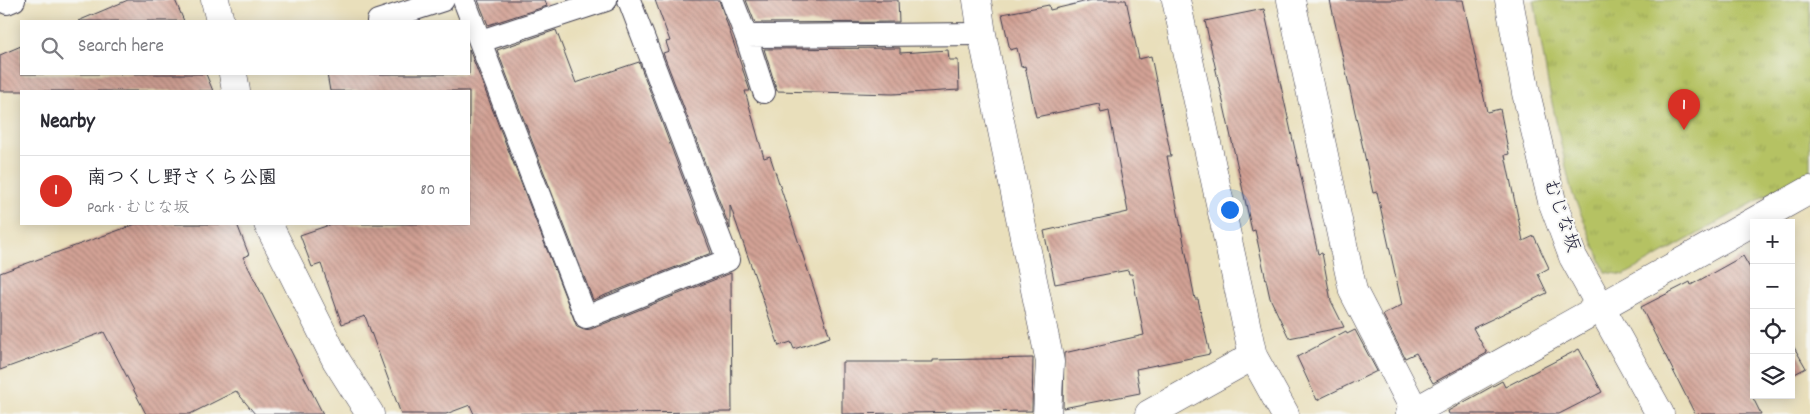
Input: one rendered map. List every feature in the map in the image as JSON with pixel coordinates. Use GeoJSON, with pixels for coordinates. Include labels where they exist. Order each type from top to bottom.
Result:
{"type":"FeatureCollection","features":[{"type":"Feature","properties":{"kind":"street"},"geometry":{"type":"LineString","coordinates":[[215,0],[220,20]]}},
{"type":"Feature","properties":{"kind":"street"},"geometry":{"type":"LineString","coordinates":[[977,0],[982,34],[1050,362],[1047,414]]}},
{"type":"Feature","properties":{"kind":"street"},"geometry":{"type":"LineString","coordinates":[[1176,0],[1252,356],[1285,414]]}},
{"type":"Feature","properties":{"kind":"street"},"geometry":{"type":"LineString","coordinates":[[1291,0],[1352,291],[1412,413],[1810,190]]}},
{"type":"Feature","properties":{"kind":"street","name":"むじな坂"},"geometry":{"type":"LineString","coordinates":[[1509,0],[1526,93],[1552,201],[1573,256],[1660,414]]}},
{"type":"Feature","properties":{"kind":"street"},"geometry":{"type":"LineString","coordinates":[[233,75],[236,90]]}},
{"type":"Feature","properties":{"kind":"street"},"geometry":{"type":"LineString","coordinates":[[268,225],[336,360],[370,414]]}},
{"type":"Feature","properties":{"kind":"street"},"geometry":{"type":"LineString","coordinates":[[1149,414],[1252,356]]}},
{"type":"Feature","properties":{"kind":"lane"},"geometry":{"type":"LineString","coordinates":[[5,0],[7,3],[14,0]]}},
{"type":"Feature","properties":{"kind":"lane"},"geometry":{"type":"LineString","coordinates":[[381,20],[443,0]]}},
{"type":"Feature","properties":{"kind":"lane"},"geometry":{"type":"LineString","coordinates":[[464,0],[586,317],[728,260],[629,0]]}},
{"type":"Feature","properties":{"kind":"lane"},"geometry":{"type":"LineString","coordinates":[[481,41],[606,0]]}},
{"type":"Feature","properties":{"kind":"lane"},"geometry":{"type":"LineString","coordinates":[[732,0],[764,92]]}},
{"type":"Feature","properties":{"kind":"lane"},"geometry":{"type":"LineString","coordinates":[[746,36],[982,34]]}},
{"type":"Feature","properties":{"kind":"green space"},"geometry":{"type":"Polygon","coordinates":[[[1534,0],[1810,0],[1810,171],[1624,275],[1605,272],[1571,190],[1549,89],[1534,0]]]}},
{"type":"Feature","properties":{"kind":"building"},"geometry":{"type":"Polygon","coordinates":[[[128,0],[175,0],[184,20],[80,20],[128,0]]]}},
{"type":"Feature","properties":{"kind":"building"},"geometry":{"type":"Polygon","coordinates":[[[478,0],[545,0],[547,6],[488,25],[478,0]]]}},
{"type":"Feature","properties":{"kind":"building"},"geometry":{"type":"Polygon","coordinates":[[[655,0],[719,0],[750,91],[745,91],[764,158],[770,156],[830,337],[794,349],[791,342],[779,346],[730,205],[730,229],[663,53],[669,51],[666,42],[670,41],[655,0]]]}},
{"type":"Feature","properties":{"kind":"building"},"geometry":{"type":"Polygon","coordinates":[[[746,0],[898,0],[899,22],[755,23],[746,0]]]}},
{"type":"Feature","properties":{"kind":"building"},"geometry":{"type":"Polygon","coordinates":[[[1092,0],[1126,0],[1139,59],[1151,56],[1171,156],[1167,156],[1195,299],[1198,299],[1210,354],[1136,369],[1140,393],[1063,408],[1064,353],[1144,335],[1132,274],[1129,274],[1128,270],[1055,284],[1044,231],[1128,212],[1109,111],[1101,113],[1099,104],[1036,117],[1025,66],[1021,67],[1017,48],[1010,50],[1002,14],[1049,5],[1050,10],[1092,0]]]}},
{"type":"Feature","properties":{"kind":"building"},"geometry":{"type":"Polygon","coordinates":[[[1330,0],[1463,0],[1487,112],[1500,109],[1509,154],[1505,155],[1523,241],[1534,236],[1549,268],[1538,274],[1547,293],[1473,328],[1487,353],[1433,383],[1416,353],[1405,358],[1383,315],[1402,305],[1377,192],[1373,193],[1330,0]]]}},
{"type":"Feature","properties":{"kind":"building"},"geometry":{"type":"Polygon","coordinates":[[[1264,9],[1318,254],[1322,253],[1331,301],[1344,327],[1289,338],[1270,298],[1255,230],[1252,231],[1205,21],[1264,9]]]}},
{"type":"Feature","properties":{"kind":"building"},"geometry":{"type":"Polygon","coordinates":[[[556,30],[576,83],[639,62],[711,253],[593,300],[497,50],[556,30]]]}},
{"type":"Feature","properties":{"kind":"building"},"geometry":{"type":"Polygon","coordinates":[[[20,46],[20,75],[206,75],[213,90],[0,91],[0,55],[20,46]]]}},
{"type":"Feature","properties":{"kind":"building"},"geometry":{"type":"Polygon","coordinates":[[[900,48],[900,53],[948,50],[949,60],[958,60],[959,90],[893,94],[777,91],[764,49],[900,48]]]}},
{"type":"Feature","properties":{"kind":"building"},"geometry":{"type":"Polygon","coordinates":[[[470,52],[577,327],[584,330],[591,329],[731,273],[732,412],[474,414],[470,405],[446,414],[401,414],[365,316],[342,324],[321,264],[312,267],[300,235],[329,225],[470,225],[470,90],[330,90],[327,75],[470,75],[470,52]]]}},
{"type":"Feature","properties":{"kind":"building"},"geometry":{"type":"Polygon","coordinates":[[[133,225],[237,225],[249,255],[243,257],[323,414],[255,414],[236,391],[190,414],[146,414],[104,332],[0,370],[0,273],[133,225]]]}},
{"type":"Feature","properties":{"kind":"building"},"geometry":{"type":"Polygon","coordinates":[[[1743,256],[1750,268],[1750,399],[1754,399],[1761,414],[1695,414],[1641,307],[1690,282],[1691,285],[1743,256]]]}},
{"type":"Feature","properties":{"kind":"building"},"geometry":{"type":"Polygon","coordinates":[[[1355,330],[1377,371],[1317,400],[1297,357],[1346,331],[1347,334],[1355,330]]]}},
{"type":"Feature","properties":{"kind":"building"},"geometry":{"type":"Polygon","coordinates":[[[1579,349],[1602,392],[1559,414],[1449,414],[1448,411],[1502,381],[1505,387],[1579,349]]]}},
{"type":"Feature","properties":{"kind":"building"},"geometry":{"type":"Polygon","coordinates":[[[1795,349],[1806,368],[1795,374],[1795,349]]]}},
{"type":"Feature","properties":{"kind":"building"},"geometry":{"type":"Polygon","coordinates":[[[1033,358],[1032,411],[842,414],[842,362],[933,362],[933,360],[1033,358]]]}},
{"type":"Feature","properties":{"kind":"place","name":"南つくし野さくら公園"},"geometry":{"type":"Point","coordinates":[1684,130]}}]}
